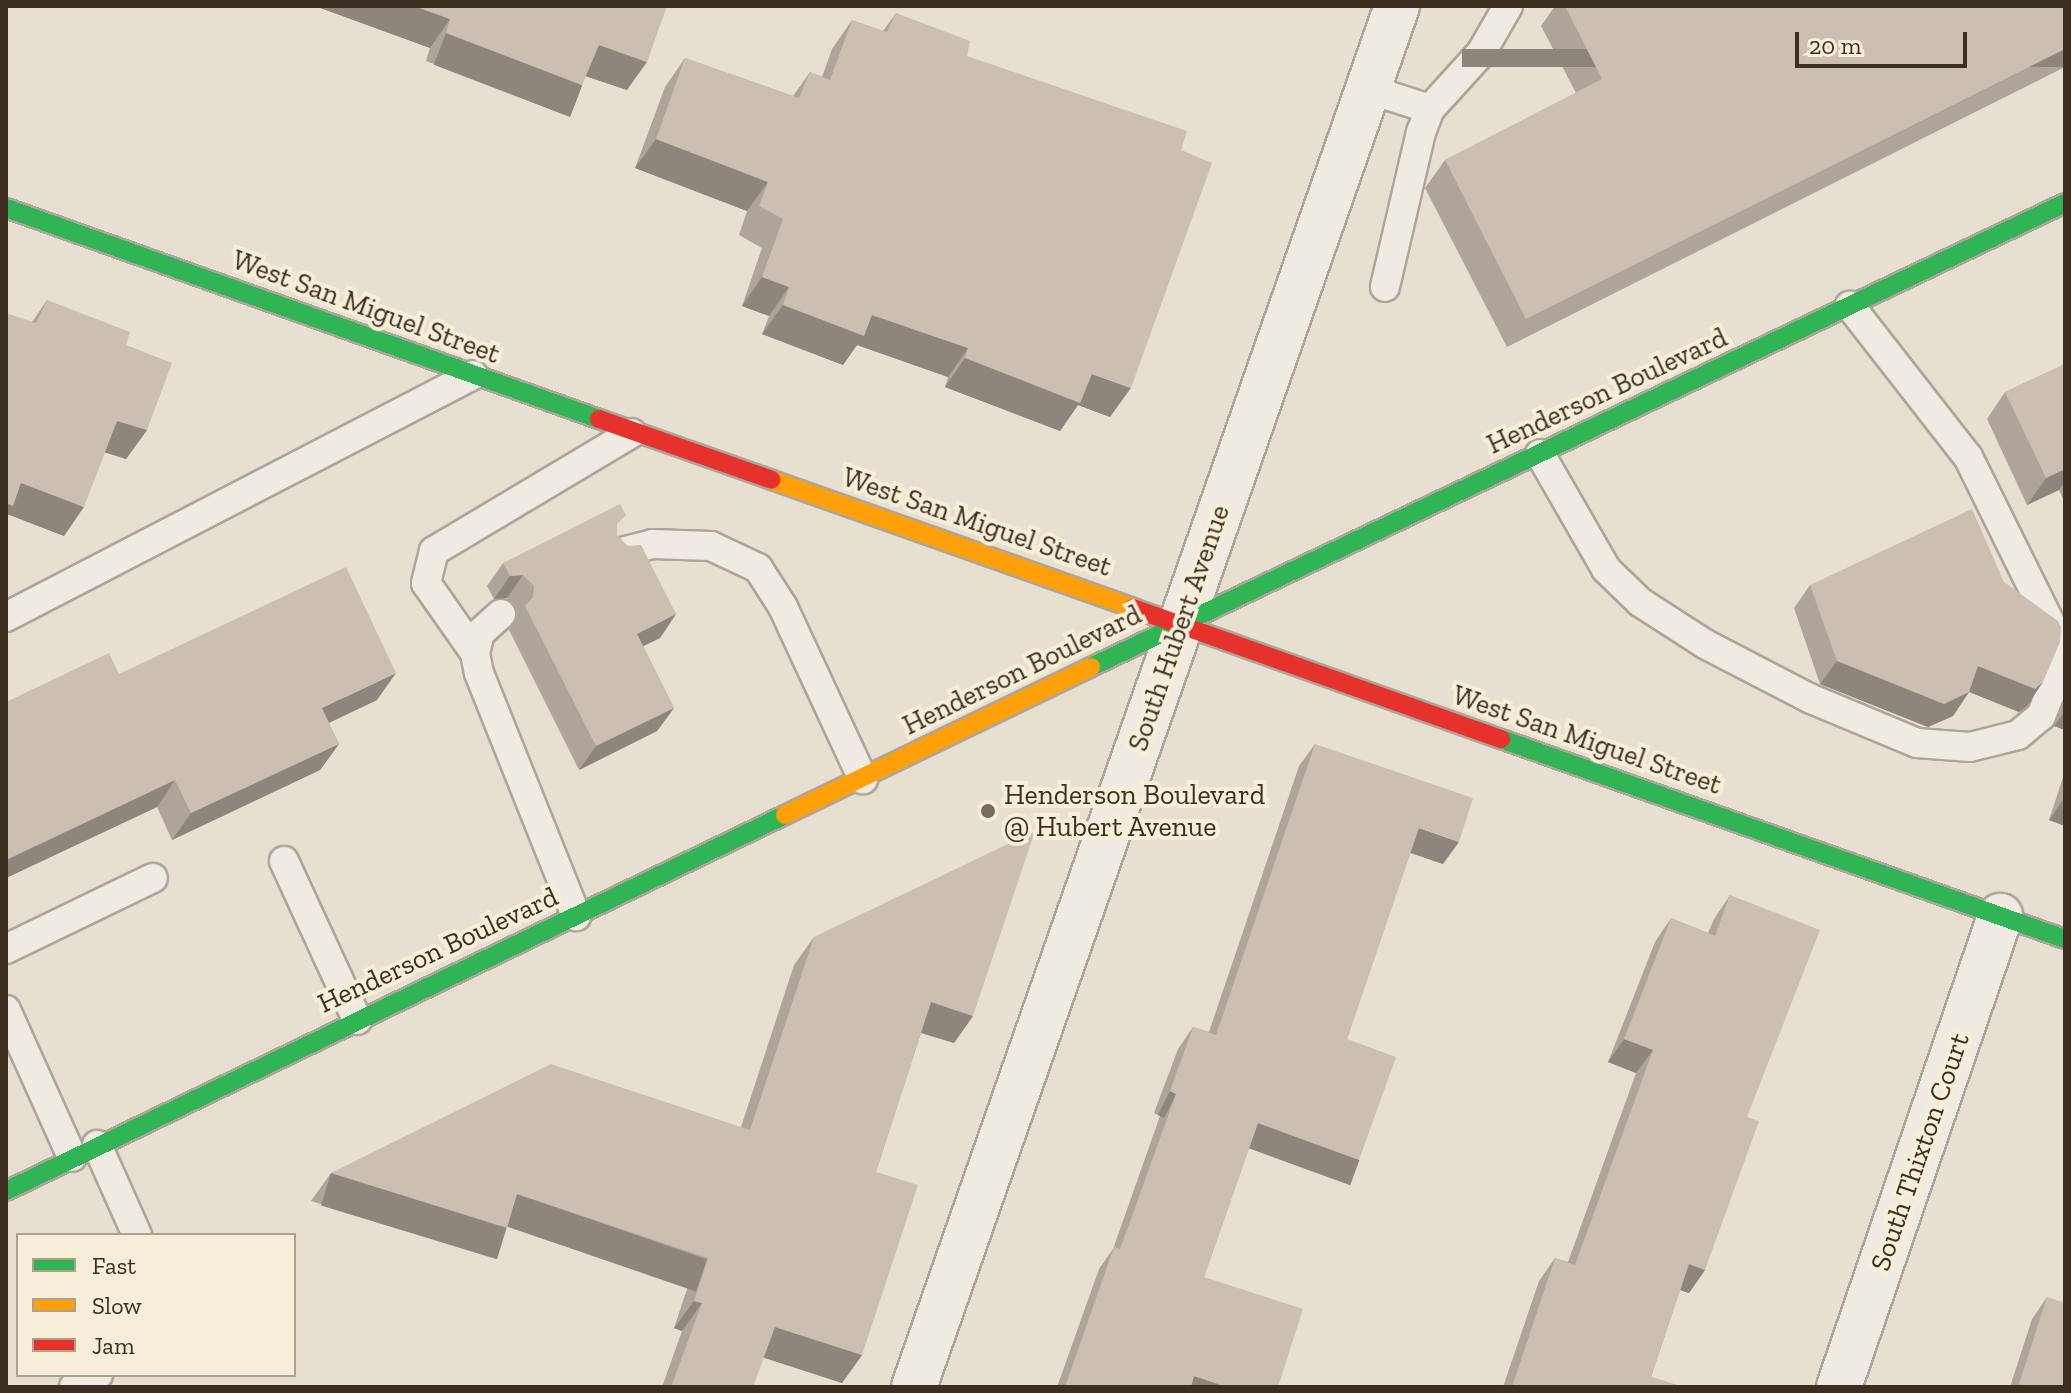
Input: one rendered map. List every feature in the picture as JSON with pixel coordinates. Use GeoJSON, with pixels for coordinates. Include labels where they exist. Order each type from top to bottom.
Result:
{"type":"FeatureCollection","features":[{"type":"Feature","properties":{"kind":"main road","name":"Henderson Boulevard"},"geometry":{"type":"LineString","coordinates":[[6,1191],[1180,624],[2065,203]]}},
{"type":"Feature","properties":{"kind":"main road","name":"West San Miguel Street"},"geometry":{"type":"LineString","coordinates":[[6,208],[632,433],[2065,939]]}},
{"type":"Feature","properties":{"kind":"street","name":"South Hubert Avenue"},"geometry":{"type":"LineString","coordinates":[[914,1387],[1397,6]]}},
{"type":"Feature","properties":{"kind":"street","name":"South Thixton Court"},"geometry":{"type":"LineString","coordinates":[[1839,1387],[2000,916]]}},
{"type":"Feature","properties":{"kind":"lane"},"geometry":{"type":"LineString","coordinates":[[1385,287],[1430,109],[1481,53],[1508,6]]}},
{"type":"Feature","properties":{"kind":"lane"},"geometry":{"type":"LineString","coordinates":[[1368,89],[1430,109]]}},
{"type":"Feature","properties":{"kind":"lane"},"geometry":{"type":"LineString","coordinates":[[1540,454],[1606,569],[1640,602],[1705,644],[1809,698],[1917,743],[1970,747],[2018,735],[2041,716],[2060,669],[2062,647],[1968,457],[1850,306]]}},
{"type":"Feature","properties":{"kind":"lane"},"geometry":{"type":"LineString","coordinates":[[6,617],[473,375]]}},
{"type":"Feature","properties":{"kind":"lane"},"geometry":{"type":"LineString","coordinates":[[576,916],[479,673],[475,653],[426,583],[434,551],[632,433]]}},
{"type":"Feature","properties":{"kind":"lane"},"geometry":{"type":"LineString","coordinates":[[617,553],[652,544],[711,546],[758,568],[783,607],[863,779]]}},
{"type":"Feature","properties":{"kind":"lane"},"geometry":{"type":"LineString","coordinates":[[475,653],[480,633],[501,614]]}},
{"type":"Feature","properties":{"kind":"lane"},"geometry":{"type":"LineString","coordinates":[[284,861],[357,1020]]}},
{"type":"Feature","properties":{"kind":"lane"},"geometry":{"type":"LineString","coordinates":[[6,949],[153,878]]}},
{"type":"Feature","properties":{"kind":"lane"},"geometry":{"type":"LineString","coordinates":[[6,1010],[84,1151],[136,1233]]}},
{"type":"Feature","properties":{"kind":"lane"},"geometry":{"type":"LineString","coordinates":[[74,1387],[94,1377]]}},
{"type":"Feature","properties":{"kind":"building"},"geometry":{"type":"Polygon","coordinates":[[[414,6],[667,6],[647,62],[599,45],[582,85],[446,33],[450,19],[414,6]]]}},
{"type":"Feature","properties":{"kind":"building"},"geometry":{"type":"Polygon","coordinates":[[[1565,6],[2065,6],[2065,49],[1526,319],[1445,160],[1602,79],[1565,6]]]}},
{"type":"Feature","properties":{"kind":"building"},"geometry":{"type":"Polygon","coordinates":[[[896,13],[970,41],[967,56],[1187,131],[1181,150],[1212,163],[1131,388],[1092,374],[1080,403],[965,358],[968,348],[872,315],[864,336],[783,305],[789,287],[762,277],[783,219],[759,206],[768,182],[656,139],[685,58],[799,98],[810,72],[830,80],[852,20],[887,32],[896,13]]]}},
{"type":"Feature","properties":{"kind":"building"},"geometry":{"type":"Polygon","coordinates":[[[47,300],[130,332],[126,345],[172,363],[147,430],[117,421],[84,507],[21,483],[13,506],[6,503],[6,313],[36,323],[47,300]]]}},
{"type":"Feature","properties":{"kind":"building"},"geometry":{"type":"Polygon","coordinates":[[[2065,364],[2065,469],[2046,478],[2005,392],[2065,364]]]}},
{"type":"Feature","properties":{"kind":"building"},"geometry":{"type":"Polygon","coordinates":[[[620,504],[626,515],[617,524],[617,535],[628,546],[641,545],[676,614],[637,634],[674,708],[596,746],[525,606],[533,597],[534,586],[523,575],[510,576],[503,563],[620,504]]]}},
{"type":"Feature","properties":{"kind":"building"},"geometry":{"type":"Polygon","coordinates":[[[1972,509],[2004,582],[2058,621],[2061,627],[2060,642],[2043,682],[2035,689],[1978,666],[1969,692],[1944,704],[1837,661],[1810,585],[1972,509]]]}},
{"type":"Feature","properties":{"kind":"building"},"geometry":{"type":"Polygon","coordinates":[[[346,567],[396,673],[322,708],[339,744],[191,813],[175,780],[6,860],[6,702],[109,653],[119,674],[346,567]]]}},
{"type":"Feature","properties":{"kind":"building"},"geometry":{"type":"Polygon","coordinates":[[[1315,744],[1473,798],[1459,842],[1419,828],[1347,1039],[1396,1057],[1359,1160],[1258,1123],[1204,1277],[1303,1309],[1278,1387],[1227,1387],[1194,1376],[1191,1387],[1065,1387],[1114,1247],[1120,1249],[1176,1094],[1170,1091],[1193,1027],[1216,1035],[1315,744]]]}},
{"type":"Feature","properties":{"kind":"building"},"geometry":{"type":"Polygon","coordinates":[[[1035,831],[973,1016],[931,1002],[876,1172],[918,1185],[862,1355],[775,1327],[753,1387],[671,1387],[702,1303],[694,1301],[708,1258],[517,1194],[507,1228],[331,1173],[551,1064],[750,1130],[814,937],[1035,831]]]}},
{"type":"Feature","properties":{"kind":"building"},"geometry":{"type":"Polygon","coordinates":[[[1730,895],[1820,930],[1747,1117],[1759,1121],[1705,1270],[1689,1264],[1651,1377],[1683,1387],[1512,1387],[1555,1258],[1575,1265],[1653,1050],[1624,1039],[1671,918],[1715,936],[1730,895]]]}},
{"type":"Feature","properties":{"kind":"building"},"geometry":{"type":"Polygon","coordinates":[[[2047,1297],[2065,1303],[2065,1387],[2028,1387],[2019,1384],[2047,1297]]]}},
{"type":"Feature","properties":{"kind":"traffic: fast"},"geometry":{"type":"LineString","coordinates":[[1091,667],[2065,203]]}},
{"type":"Feature","properties":{"kind":"traffic: fast"},"geometry":{"type":"LineString","coordinates":[[6,208],[599,419]]}},
{"type":"Feature","properties":{"kind":"traffic: fast"},"geometry":{"type":"LineString","coordinates":[[1501,739],[2065,939]]}},
{"type":"Feature","properties":{"kind":"traffic: fast"},"geometry":{"type":"LineString","coordinates":[[6,1191],[785,815]]}},
{"type":"Feature","properties":{"kind":"traffic: slow"},"geometry":{"type":"LineString","coordinates":[[772,480],[1133,608]]}},
{"type":"Feature","properties":{"kind":"traffic: slow"},"geometry":{"type":"LineString","coordinates":[[785,815],[1091,667]]}},
{"type":"Feature","properties":{"kind":"traffic: jam"},"geometry":{"type":"LineString","coordinates":[[599,419],[772,480]]}},
{"type":"Feature","properties":{"kind":"traffic: jam"},"geometry":{"type":"LineString","coordinates":[[1133,608],[1501,739]]}},
{"type":"Feature","properties":{"kind":"place","name":"Henderson Boulevard @ Hubert Avenue"},"geometry":{"type":"Point","coordinates":[988,811]}}]}
